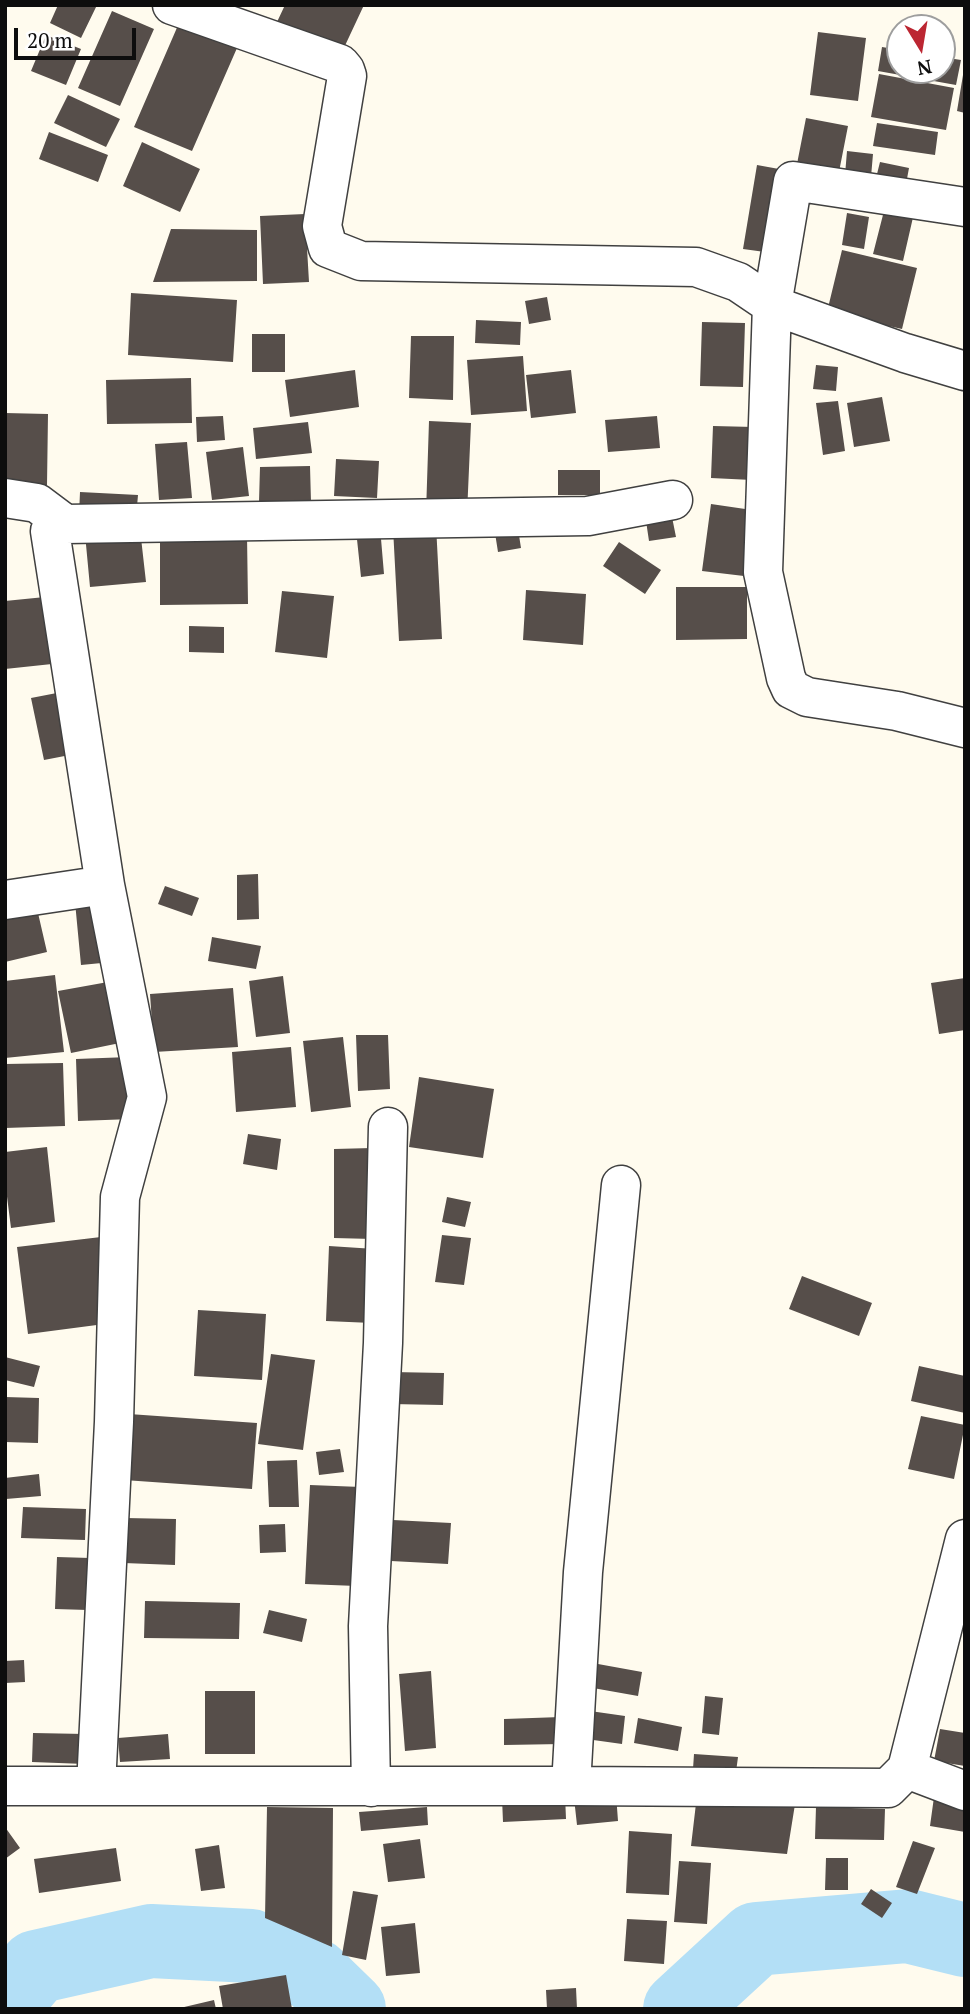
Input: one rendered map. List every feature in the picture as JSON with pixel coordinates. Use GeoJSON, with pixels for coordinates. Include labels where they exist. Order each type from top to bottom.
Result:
{"type":"FeatureCollection","features":[{"type":"Feature","properties":{"kind":"street"},"geometry":{"type":"LineString","coordinates":[[172,5],[340,65],[345,70],[347,76],[322,226],[328,248],[361,261],[696,267],[738,282],[772,305],[905,353],[965,371]]}},
{"type":"Feature","properties":{"kind":"street"},"geometry":{"type":"LineString","coordinates":[[965,207],[793,181],[772,305],[763,572],[786,678],[791,689],[807,697],[897,711],[965,728]]}},
{"type":"Feature","properties":{"kind":"street"},"geometry":{"type":"LineString","coordinates":[[5,498],[37,503],[65,524]]}},
{"type":"Feature","properties":{"kind":"street"},"geometry":{"type":"LineString","coordinates":[[96,1786],[114,1422],[120,1197],[147,1097],[105,886],[66,620],[50,531],[65,524],[588,516],[673,500]]}},
{"type":"Feature","properties":{"kind":"street"},"geometry":{"type":"LineString","coordinates":[[5,900],[105,886]]}},
{"type":"Feature","properties":{"kind":"street"},"geometry":{"type":"LineString","coordinates":[[371,1787],[368,1626],[383,1343],[388,1126]]}},
{"type":"Feature","properties":{"kind":"street"},"geometry":{"type":"LineString","coordinates":[[571,1786],[583,1572],[621,1185]]}},
{"type":"Feature","properties":{"kind":"street"},"geometry":{"type":"LineString","coordinates":[[5,1786],[888,1788],[908,1769],[965,1539]]}},
{"type":"Feature","properties":{"kind":"street"},"geometry":{"type":"LineString","coordinates":[[908,1769],[965,1791]]}},
{"type":"Feature","properties":{"kind":"building"},"geometry":{"type":"Polygon","coordinates":[[[58,5],[97,5],[81,38],[50,23],[58,5]]]}},
{"type":"Feature","properties":{"kind":"building"},"geometry":{"type":"Polygon","coordinates":[[[285,5],[364,5],[342,52],[277,22],[285,5]]]}},
{"type":"Feature","properties":{"kind":"building"},"geometry":{"type":"Polygon","coordinates":[[[112,11],[154,29],[120,106],[78,88],[112,11]]]}},
{"type":"Feature","properties":{"kind":"building"},"geometry":{"type":"Polygon","coordinates":[[[179,23],[237,48],[192,151],[134,127],[179,23]]]}},
{"type":"Feature","properties":{"kind":"building"},"geometry":{"type":"Polygon","coordinates":[[[818,32],[866,38],[858,101],[810,95],[818,32]]]}},
{"type":"Feature","properties":{"kind":"building"},"geometry":{"type":"Polygon","coordinates":[[[46,35],[81,49],[66,85],[31,71],[46,35]]]}},
{"type":"Feature","properties":{"kind":"building"},"geometry":{"type":"Polygon","coordinates":[[[882,47],[886,48],[886,72],[878,71],[882,47]]]}},
{"type":"Feature","properties":{"kind":"building"},"geometry":{"type":"Polygon","coordinates":[[[956,59],[961,60],[956,85],[950,84],[956,84],[956,59]]]}},
{"type":"Feature","properties":{"kind":"building"},"geometry":{"type":"Polygon","coordinates":[[[879,74],[886,75],[886,84],[933,84],[954,88],[946,130],[871,117],[879,74]]]}},
{"type":"Feature","properties":{"kind":"building"},"geometry":{"type":"Polygon","coordinates":[[[963,75],[965,76],[965,113],[957,111],[963,75]]]}},
{"type":"Feature","properties":{"kind":"building"},"geometry":{"type":"Polygon","coordinates":[[[68,95],[120,119],[106,147],[54,123],[68,95]]]}},
{"type":"Feature","properties":{"kind":"building"},"geometry":{"type":"Polygon","coordinates":[[[806,118],[848,126],[838,177],[796,169],[806,118]]]}},
{"type":"Feature","properties":{"kind":"building"},"geometry":{"type":"Polygon","coordinates":[[[877,123],[938,132],[935,155],[873,146],[877,123]]]}},
{"type":"Feature","properties":{"kind":"building"},"geometry":{"type":"Polygon","coordinates":[[[49,132],[108,155],[98,182],[39,159],[49,132]]]}},
{"type":"Feature","properties":{"kind":"building"},"geometry":{"type":"Polygon","coordinates":[[[142,142],[200,169],[180,212],[123,186],[142,142]]]}},
{"type":"Feature","properties":{"kind":"building"},"geometry":{"type":"Polygon","coordinates":[[[847,151],[873,154],[871,177],[845,175],[847,151]]]}},
{"type":"Feature","properties":{"kind":"building"},"geometry":{"type":"Polygon","coordinates":[[[880,162],[909,168],[906,184],[876,178],[880,162]]]}},
{"type":"Feature","properties":{"kind":"building"},"geometry":{"type":"Polygon","coordinates":[[[757,165],[779,169],[765,252],[743,249],[757,165]]]}},
{"type":"Feature","properties":{"kind":"building"},"geometry":{"type":"Polygon","coordinates":[[[885,207],[914,213],[903,261],[873,254],[885,207]]]}},
{"type":"Feature","properties":{"kind":"building"},"geometry":{"type":"Polygon","coordinates":[[[847,213],[869,217],[864,249],[842,245],[847,213]]]}},
{"type":"Feature","properties":{"kind":"building"},"geometry":{"type":"Polygon","coordinates":[[[305,214],[309,282],[263,284],[260,216],[305,214]]]}},
{"type":"Feature","properties":{"kind":"building"},"geometry":{"type":"Polygon","coordinates":[[[171,229],[257,230],[257,281],[153,282],[171,229]]]}},
{"type":"Feature","properties":{"kind":"building"},"geometry":{"type":"Polygon","coordinates":[[[842,250],[917,268],[902,329],[827,312],[842,250]]]}},
{"type":"Feature","properties":{"kind":"building"},"geometry":{"type":"Polygon","coordinates":[[[131,293],[237,300],[233,362],[128,355],[131,293]]]}},
{"type":"Feature","properties":{"kind":"building"},"geometry":{"type":"Polygon","coordinates":[[[547,297],[551,320],[529,324],[525,301],[547,297]]]}},
{"type":"Feature","properties":{"kind":"building"},"geometry":{"type":"Polygon","coordinates":[[[476,320],[521,322],[520,345],[475,343],[476,320]]]}},
{"type":"Feature","properties":{"kind":"building"},"geometry":{"type":"Polygon","coordinates":[[[702,322],[745,323],[743,387],[700,386],[702,322]]]}},
{"type":"Feature","properties":{"kind":"building"},"geometry":{"type":"Polygon","coordinates":[[[252,334],[285,334],[285,372],[252,372],[252,334]]]}},
{"type":"Feature","properties":{"kind":"building"},"geometry":{"type":"Polygon","coordinates":[[[411,336],[454,336],[453,400],[409,398],[411,336]]]}},
{"type":"Feature","properties":{"kind":"building"},"geometry":{"type":"Polygon","coordinates":[[[523,356],[527,411],[471,415],[467,360],[523,356]]]}},
{"type":"Feature","properties":{"kind":"building"},"geometry":{"type":"Polygon","coordinates":[[[816,365],[838,367],[836,391],[813,389],[816,365]]]}},
{"type":"Feature","properties":{"kind":"building"},"geometry":{"type":"Polygon","coordinates":[[[355,370],[359,407],[290,417],[285,380],[355,370]]]}},
{"type":"Feature","properties":{"kind":"building"},"geometry":{"type":"Polygon","coordinates":[[[571,370],[576,413],[531,418],[526,375],[571,370]]]}},
{"type":"Feature","properties":{"kind":"building"},"geometry":{"type":"Polygon","coordinates":[[[191,378],[192,423],[107,424],[106,380],[191,378]]]}},
{"type":"Feature","properties":{"kind":"building"},"geometry":{"type":"Polygon","coordinates":[[[882,397],[890,441],[854,447],[847,403],[882,397]]]}},
{"type":"Feature","properties":{"kind":"building"},"geometry":{"type":"Polygon","coordinates":[[[838,401],[845,451],[823,455],[816,403],[838,401]]]}},
{"type":"Feature","properties":{"kind":"building"},"geometry":{"type":"Polygon","coordinates":[[[5,413],[48,414],[47,485],[5,485],[5,413]]]}},
{"type":"Feature","properties":{"kind":"building"},"geometry":{"type":"Polygon","coordinates":[[[223,416],[225,440],[197,442],[196,417],[223,416]]]}},
{"type":"Feature","properties":{"kind":"building"},"geometry":{"type":"Polygon","coordinates":[[[657,416],[660,448],[608,452],[605,420],[657,416]]]}},
{"type":"Feature","properties":{"kind":"building"},"geometry":{"type":"Polygon","coordinates":[[[429,421],[471,423],[467,514],[426,513],[429,421]]]}},
{"type":"Feature","properties":{"kind":"building"},"geometry":{"type":"Polygon","coordinates":[[[308,422],[312,453],[256,459],[253,428],[308,422]]]}},
{"type":"Feature","properties":{"kind":"building"},"geometry":{"type":"Polygon","coordinates":[[[713,426],[754,427],[752,480],[711,478],[713,426]]]}},
{"type":"Feature","properties":{"kind":"building"},"geometry":{"type":"Polygon","coordinates":[[[187,442],[192,498],[159,500],[155,444],[187,442]]]}},
{"type":"Feature","properties":{"kind":"building"},"geometry":{"type":"Polygon","coordinates":[[[243,447],[249,496],[212,500],[206,452],[243,447]]]}},
{"type":"Feature","properties":{"kind":"building"},"geometry":{"type":"Polygon","coordinates":[[[336,459],[379,461],[377,498],[334,496],[336,459]]]}},
{"type":"Feature","properties":{"kind":"building"},"geometry":{"type":"Polygon","coordinates":[[[310,466],[311,502],[259,502],[260,467],[310,466]]]}},
{"type":"Feature","properties":{"kind":"building"},"geometry":{"type":"Polygon","coordinates":[[[558,470],[600,470],[600,495],[558,495],[558,470]]]}},
{"type":"Feature","properties":{"kind":"building"},"geometry":{"type":"Polygon","coordinates":[[[80,492],[138,495],[136,518],[79,515],[80,492]]]}},
{"type":"Feature","properties":{"kind":"building"},"geometry":{"type":"Polygon","coordinates":[[[711,504],[752,510],[744,576],[702,571],[711,504]]]}},
{"type":"Feature","properties":{"kind":"building"},"geometry":{"type":"Polygon","coordinates":[[[672,517],[676,537],[649,541],[646,521],[672,517]]]}},
{"type":"Feature","properties":{"kind":"building"},"geometry":{"type":"Polygon","coordinates":[[[436,525],[442,639],[399,641],[393,528],[436,525]]]}},
{"type":"Feature","properties":{"kind":"building"},"geometry":{"type":"Polygon","coordinates":[[[380,527],[384,574],[361,577],[356,530],[380,527]]]}},
{"type":"Feature","properties":{"kind":"building"},"geometry":{"type":"Polygon","coordinates":[[[140,529],[146,582],[90,587],[85,534],[140,529]]]}},
{"type":"Feature","properties":{"kind":"building"},"geometry":{"type":"Polygon","coordinates":[[[518,529],[521,548],[498,552],[495,533],[518,529]]]}},
{"type":"Feature","properties":{"kind":"building"},"geometry":{"type":"Polygon","coordinates":[[[247,535],[248,604],[160,605],[160,536],[247,535]]]}},
{"type":"Feature","properties":{"kind":"building"},"geometry":{"type":"Polygon","coordinates":[[[619,542],[661,570],[645,594],[603,566],[619,542]]]}},
{"type":"Feature","properties":{"kind":"building"},"geometry":{"type":"Polygon","coordinates":[[[676,587],[747,587],[747,639],[676,640],[676,587]]]}},
{"type":"Feature","properties":{"kind":"building"},"geometry":{"type":"Polygon","coordinates":[[[526,590],[586,594],[583,645],[523,640],[526,590]]]}},
{"type":"Feature","properties":{"kind":"building"},"geometry":{"type":"Polygon","coordinates":[[[282,591],[334,596],[327,658],[275,652],[282,591]]]}},
{"type":"Feature","properties":{"kind":"building"},"geometry":{"type":"Polygon","coordinates":[[[45,597],[52,664],[5,669],[5,601],[45,597]]]}},
{"type":"Feature","properties":{"kind":"building"},"geometry":{"type":"Polygon","coordinates":[[[189,626],[224,627],[224,653],[189,652],[189,626]]]}},
{"type":"Feature","properties":{"kind":"building"},"geometry":{"type":"Polygon","coordinates":[[[62,692],[75,754],[44,760],[31,698],[62,692]]]}},
{"type":"Feature","properties":{"kind":"building"},"geometry":{"type":"Polygon","coordinates":[[[258,874],[259,919],[237,920],[237,875],[258,874]]]}},
{"type":"Feature","properties":{"kind":"building"},"geometry":{"type":"Polygon","coordinates":[[[165,886],[199,898],[192,916],[158,904],[165,886]]]}},
{"type":"Feature","properties":{"kind":"building"},"geometry":{"type":"Polygon","coordinates":[[[106,900],[112,962],[81,965],[75,902],[106,900]]]}},
{"type":"Feature","properties":{"kind":"building"},"geometry":{"type":"Polygon","coordinates":[[[38,913],[47,952],[5,962],[5,920],[38,913]]]}},
{"type":"Feature","properties":{"kind":"building"},"geometry":{"type":"Polygon","coordinates":[[[212,937],[261,946],[256,969],[208,961],[212,937]]]}},
{"type":"Feature","properties":{"kind":"building"},"geometry":{"type":"Polygon","coordinates":[[[55,975],[64,1052],[5,1058],[5,981],[55,975]]]}},
{"type":"Feature","properties":{"kind":"building"},"geometry":{"type":"Polygon","coordinates":[[[283,976],[290,1033],[256,1037],[249,981],[283,976]]]}},
{"type":"Feature","properties":{"kind":"building"},"geometry":{"type":"Polygon","coordinates":[[[965,978],[965,1030],[939,1034],[931,983],[965,978]]]}},
{"type":"Feature","properties":{"kind":"building"},"geometry":{"type":"Polygon","coordinates":[[[108,982],[120,1043],[71,1053],[58,991],[108,982]]]}},
{"type":"Feature","properties":{"kind":"building"},"geometry":{"type":"Polygon","coordinates":[[[233,988],[238,1047],[154,1052],[150,994],[233,988]]]}},
{"type":"Feature","properties":{"kind":"building"},"geometry":{"type":"Polygon","coordinates":[[[356,1035],[388,1035],[390,1089],[358,1091],[356,1035]]]}},
{"type":"Feature","properties":{"kind":"building"},"geometry":{"type":"Polygon","coordinates":[[[343,1037],[351,1107],[311,1112],[303,1041],[343,1037]]]}},
{"type":"Feature","properties":{"kind":"building"},"geometry":{"type":"Polygon","coordinates":[[[291,1047],[296,1107],[236,1112],[232,1052],[291,1047]]]}},
{"type":"Feature","properties":{"kind":"building"},"geometry":{"type":"Polygon","coordinates":[[[129,1057],[132,1119],[78,1121],[76,1059],[129,1057]]]}},
{"type":"Feature","properties":{"kind":"building"},"geometry":{"type":"Polygon","coordinates":[[[63,1063],[65,1126],[5,1128],[5,1064],[63,1063]]]}},
{"type":"Feature","properties":{"kind":"building"},"geometry":{"type":"Polygon","coordinates":[[[419,1077],[494,1089],[483,1158],[409,1147],[419,1077]]]}},
{"type":"Feature","properties":{"kind":"building"},"geometry":{"type":"Polygon","coordinates":[[[248,1134],[281,1139],[277,1170],[243,1164],[248,1134]]]}},
{"type":"Feature","properties":{"kind":"building"},"geometry":{"type":"Polygon","coordinates":[[[47,1147],[55,1222],[11,1228],[5,1181],[5,1152],[47,1147]]]}},
{"type":"Feature","properties":{"kind":"building"},"geometry":{"type":"Polygon","coordinates":[[[372,1148],[373,1239],[334,1238],[334,1149],[372,1148]]]}},
{"type":"Feature","properties":{"kind":"building"},"geometry":{"type":"Polygon","coordinates":[[[447,1197],[471,1202],[465,1227],[442,1222],[447,1197]]]}},
{"type":"Feature","properties":{"kind":"building"},"geometry":{"type":"Polygon","coordinates":[[[442,1235],[471,1238],[464,1285],[435,1282],[442,1235]]]}},
{"type":"Feature","properties":{"kind":"building"},"geometry":{"type":"Polygon","coordinates":[[[101,1237],[112,1323],[28,1334],[17,1247],[101,1237]]]}},
{"type":"Feature","properties":{"kind":"building"},"geometry":{"type":"Polygon","coordinates":[[[329,1246],[375,1249],[372,1323],[326,1321],[329,1246]]]}},
{"type":"Feature","properties":{"kind":"building"},"geometry":{"type":"Polygon","coordinates":[[[802,1276],[872,1303],[859,1336],[789,1309],[802,1276]]]}},
{"type":"Feature","properties":{"kind":"building"},"geometry":{"type":"Polygon","coordinates":[[[198,1310],[266,1314],[262,1380],[194,1376],[198,1310]]]}},
{"type":"Feature","properties":{"kind":"building"},"geometry":{"type":"Polygon","coordinates":[[[271,1354],[315,1360],[303,1450],[258,1444],[271,1354]]]}},
{"type":"Feature","properties":{"kind":"building"},"geometry":{"type":"Polygon","coordinates":[[[5,1357],[40,1366],[34,1387],[5,1380],[5,1357]]]}},
{"type":"Feature","properties":{"kind":"building"},"geometry":{"type":"Polygon","coordinates":[[[919,1366],[965,1376],[965,1413],[911,1401],[919,1366]]]}},
{"type":"Feature","properties":{"kind":"building"},"geometry":{"type":"Polygon","coordinates":[[[392,1372],[444,1373],[443,1405],[391,1404],[392,1372]]]}},
{"type":"Feature","properties":{"kind":"building"},"geometry":{"type":"Polygon","coordinates":[[[5,1397],[39,1398],[38,1443],[5,1442],[5,1397]]]}},
{"type":"Feature","properties":{"kind":"building"},"geometry":{"type":"Polygon","coordinates":[[[129,1414],[257,1423],[252,1489],[124,1480],[129,1414]]]}},
{"type":"Feature","properties":{"kind":"building"},"geometry":{"type":"Polygon","coordinates":[[[921,1416],[965,1425],[954,1479],[908,1469],[921,1416]]]}},
{"type":"Feature","properties":{"kind":"building"},"geometry":{"type":"Polygon","coordinates":[[[340,1449],[344,1472],[319,1475],[316,1452],[340,1449]]]}},
{"type":"Feature","properties":{"kind":"building"},"geometry":{"type":"Polygon","coordinates":[[[297,1460],[299,1507],[269,1507],[267,1461],[297,1460]]]}},
{"type":"Feature","properties":{"kind":"building"},"geometry":{"type":"Polygon","coordinates":[[[39,1474],[41,1496],[6,1499],[5,1478],[39,1474]]]}},
{"type":"Feature","properties":{"kind":"building"},"geometry":{"type":"Polygon","coordinates":[[[310,1485],[361,1487],[357,1586],[305,1584],[310,1485]]]}},
{"type":"Feature","properties":{"kind":"building"},"geometry":{"type":"Polygon","coordinates":[[[23,1507],[86,1509],[85,1540],[21,1538],[23,1507]]]}},
{"type":"Feature","properties":{"kind":"building"},"geometry":{"type":"Polygon","coordinates":[[[125,1518],[176,1519],[175,1565],[124,1563],[125,1518]]]}},
{"type":"Feature","properties":{"kind":"building"},"geometry":{"type":"Polygon","coordinates":[[[393,1520],[451,1523],[448,1564],[391,1561],[393,1520]]]}},
{"type":"Feature","properties":{"kind":"building"},"geometry":{"type":"Polygon","coordinates":[[[285,1524],[286,1552],[260,1553],[259,1525],[285,1524]]]}},
{"type":"Feature","properties":{"kind":"building"},"geometry":{"type":"Polygon","coordinates":[[[57,1557],[90,1558],[88,1610],[55,1609],[57,1557]]]}},
{"type":"Feature","properties":{"kind":"building"},"geometry":{"type":"Polygon","coordinates":[[[145,1601],[240,1603],[239,1639],[144,1638],[145,1601]]]}},
{"type":"Feature","properties":{"kind":"building"},"geometry":{"type":"Polygon","coordinates":[[[269,1610],[307,1619],[302,1642],[263,1633],[269,1610]]]}},
{"type":"Feature","properties":{"kind":"building"},"geometry":{"type":"Polygon","coordinates":[[[24,1660],[25,1682],[5,1683],[5,1661],[24,1660]]]}},
{"type":"Feature","properties":{"kind":"building"},"geometry":{"type":"Polygon","coordinates":[[[598,1664],[642,1672],[638,1696],[593,1688],[598,1664]]]}},
{"type":"Feature","properties":{"kind":"building"},"geometry":{"type":"Polygon","coordinates":[[[431,1671],[436,1748],[405,1751],[399,1674],[431,1671]]]}},
{"type":"Feature","properties":{"kind":"building"},"geometry":{"type":"Polygon","coordinates":[[[205,1691],[255,1691],[255,1754],[205,1754],[205,1691]]]}},
{"type":"Feature","properties":{"kind":"building"},"geometry":{"type":"Polygon","coordinates":[[[705,1696],[723,1698],[719,1735],[702,1733],[705,1696]]]}},
{"type":"Feature","properties":{"kind":"building"},"geometry":{"type":"Polygon","coordinates":[[[583,1710],[625,1716],[622,1744],[579,1738],[583,1710]]]}},
{"type":"Feature","properties":{"kind":"building"},"geometry":{"type":"Polygon","coordinates":[[[561,1717],[562,1744],[504,1745],[504,1719],[561,1717]]]}},
{"type":"Feature","properties":{"kind":"building"},"geometry":{"type":"Polygon","coordinates":[[[638,1718],[682,1727],[678,1751],[634,1743],[638,1718]]]}},
{"type":"Feature","properties":{"kind":"building"},"geometry":{"type":"Polygon","coordinates":[[[940,1729],[965,1733],[965,1766],[934,1761],[940,1729]]]}},
{"type":"Feature","properties":{"kind":"building"},"geometry":{"type":"Polygon","coordinates":[[[33,1733],[85,1734],[85,1764],[32,1762],[33,1733]]]}},
{"type":"Feature","properties":{"kind":"building"},"geometry":{"type":"Polygon","coordinates":[[[168,1734],[170,1759],[120,1762],[118,1738],[168,1734]]]}},
{"type":"Feature","properties":{"kind":"building"},"geometry":{"type":"Polygon","coordinates":[[[694,1754],[738,1757],[736,1772],[693,1769],[694,1754]]]}},
{"type":"Feature","properties":{"kind":"building"},"geometry":{"type":"Polygon","coordinates":[[[616,1794],[618,1821],[577,1825],[574,1798],[616,1794]]]}},
{"type":"Feature","properties":{"kind":"building"},"geometry":{"type":"Polygon","coordinates":[[[565,1795],[566,1819],[503,1822],[502,1798],[565,1795]]]}},
{"type":"Feature","properties":{"kind":"building"},"geometry":{"type":"Polygon","coordinates":[[[697,1795],[796,1798],[787,1854],[691,1846],[697,1795]]]}},
{"type":"Feature","properties":{"kind":"building"},"geometry":{"type":"Polygon","coordinates":[[[934,1797],[965,1802],[965,1832],[930,1826],[934,1797]]]}},
{"type":"Feature","properties":{"kind":"building"},"geometry":{"type":"Polygon","coordinates":[[[267,1807],[333,1808],[332,1947],[265,1918],[267,1807]]]}},
{"type":"Feature","properties":{"kind":"building"},"geometry":{"type":"Polygon","coordinates":[[[427,1807],[428,1825],[361,1831],[359,1812],[427,1807]]]}},
{"type":"Feature","properties":{"kind":"building"},"geometry":{"type":"Polygon","coordinates":[[[816,1807],[885,1809],[884,1840],[815,1839],[816,1807]]]}},
{"type":"Feature","properties":{"kind":"building"},"geometry":{"type":"Polygon","coordinates":[[[5,1827],[20,1848],[5,1859],[5,1827]]]}},
{"type":"Feature","properties":{"kind":"building"},"geometry":{"type":"Polygon","coordinates":[[[629,1831],[672,1834],[669,1895],[626,1893],[629,1831]]]}},
{"type":"Feature","properties":{"kind":"building"},"geometry":{"type":"Polygon","coordinates":[[[420,1839],[425,1878],[388,1882],[383,1844],[420,1839]]]}},
{"type":"Feature","properties":{"kind":"building"},"geometry":{"type":"Polygon","coordinates":[[[913,1841],[935,1848],[917,1894],[896,1887],[913,1841]]]}},
{"type":"Feature","properties":{"kind":"building"},"geometry":{"type":"Polygon","coordinates":[[[219,1845],[225,1888],[201,1891],[195,1849],[219,1845]]]}},
{"type":"Feature","properties":{"kind":"building"},"geometry":{"type":"Polygon","coordinates":[[[116,1848],[121,1881],[39,1893],[34,1859],[116,1848]]]}},
{"type":"Feature","properties":{"kind":"building"},"geometry":{"type":"Polygon","coordinates":[[[826,1858],[848,1858],[848,1890],[825,1890],[826,1858]]]}},
{"type":"Feature","properties":{"kind":"building"},"geometry":{"type":"Polygon","coordinates":[[[679,1861],[711,1863],[707,1924],[674,1922],[679,1861]]]}},
{"type":"Feature","properties":{"kind":"building"},"geometry":{"type":"Polygon","coordinates":[[[871,1889],[892,1903],[882,1918],[861,1904],[871,1889]]]}},
{"type":"Feature","properties":{"kind":"building"},"geometry":{"type":"Polygon","coordinates":[[[353,1891],[378,1895],[366,1960],[342,1955],[353,1891]]]}},
{"type":"Feature","properties":{"kind":"building"},"geometry":{"type":"Polygon","coordinates":[[[627,1919],[667,1921],[664,1964],[624,1961],[627,1919]]]}},
{"type":"Feature","properties":{"kind":"building"},"geometry":{"type":"Polygon","coordinates":[[[415,1923],[420,1973],[386,1976],[381,1927],[415,1923]]]}},
{"type":"Feature","properties":{"kind":"building"},"geometry":{"type":"Polygon","coordinates":[[[286,1975],[292,2009],[223,2009],[219,1986],[286,1975]]]}},
{"type":"Feature","properties":{"kind":"building"},"geometry":{"type":"Polygon","coordinates":[[[576,1988],[577,2009],[547,2009],[546,1990],[576,1988]]]}},
{"type":"Feature","properties":{"kind":"building"},"geometry":{"type":"Polygon","coordinates":[[[214,2000],[216,2009],[180,2009],[180,2008],[214,2000]]]}},
{"type":"Feature","properties":{"kind":"waterway"},"geometry":{"type":"LineString","coordinates":[[680,2009],[756,1939],[908,1926],[965,1940]]}},
{"type":"Feature","properties":{"kind":"waterway"},"geometry":{"type":"LineString","coordinates":[[5,2004],[36,1967],[151,1941],[251,1946],[314,1975],[349,2009]]}}]}
